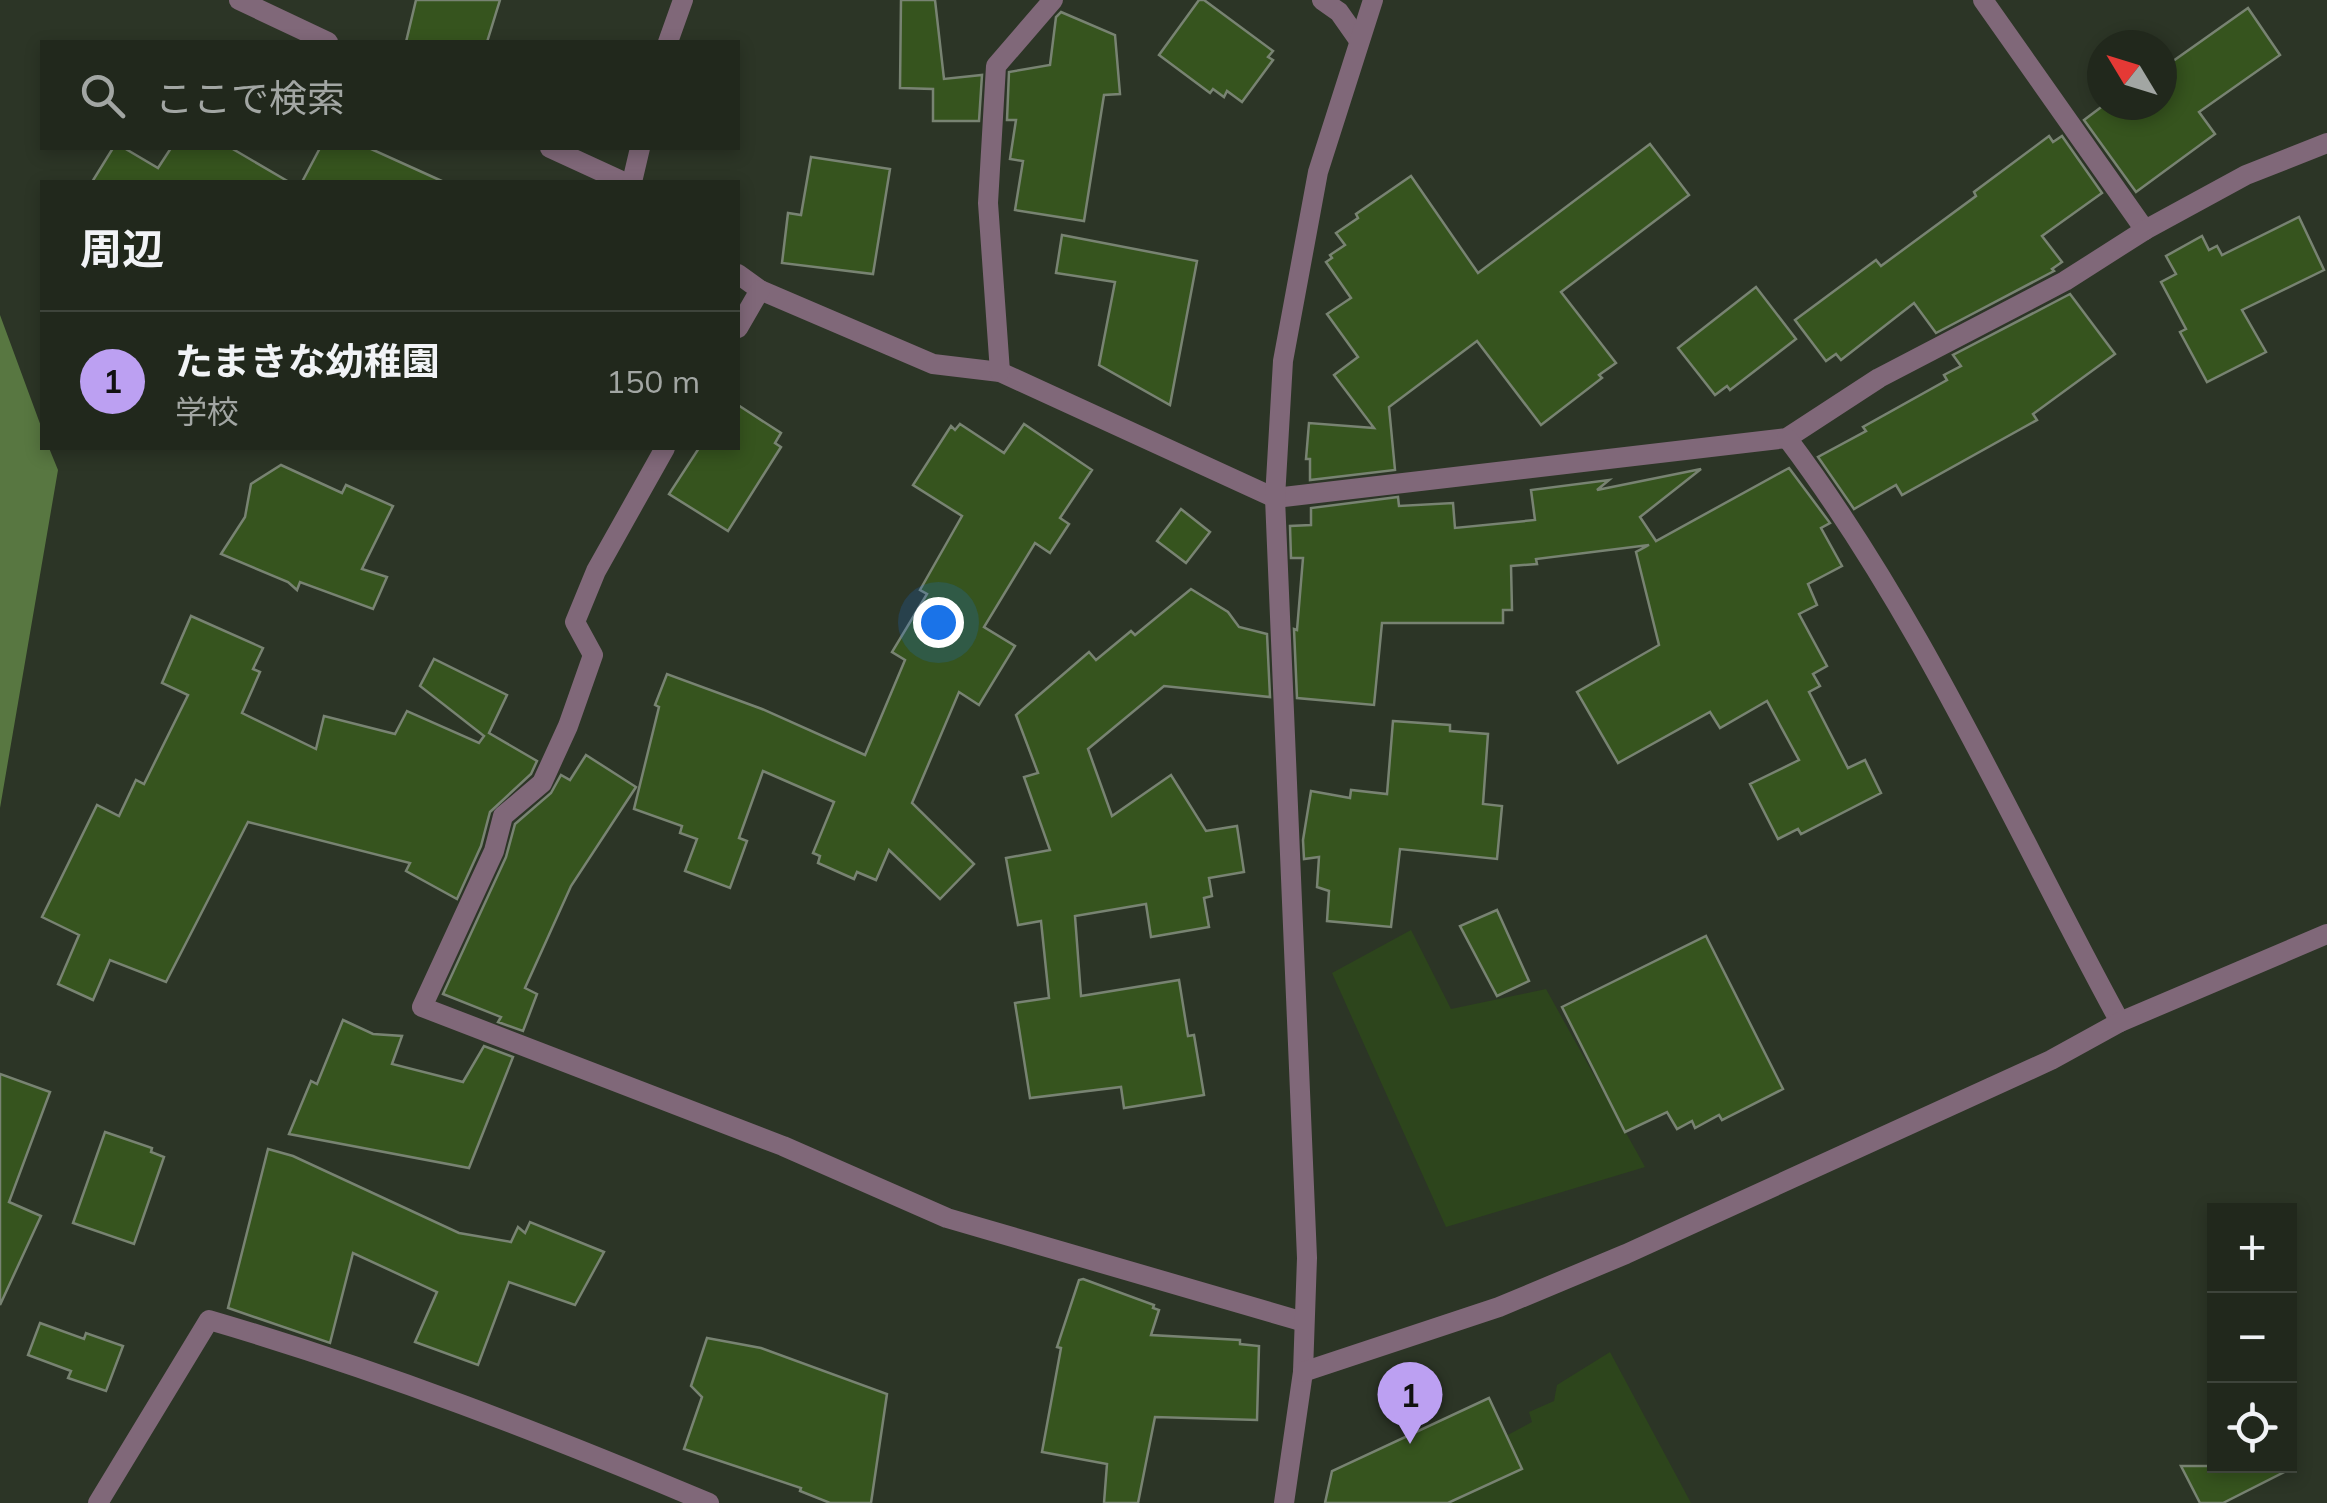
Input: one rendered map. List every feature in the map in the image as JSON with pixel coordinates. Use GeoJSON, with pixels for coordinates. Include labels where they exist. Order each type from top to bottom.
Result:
{"type":"FeatureCollection","features":[{"type":"Feature","properties":{"kind":"street"},"geometry":{"type":"LineString","coordinates":[[239,0],[324,40]]}},
{"type":"Feature","properties":{"kind":"street"},"geometry":{"type":"LineString","coordinates":[[669,40],[683,0]]}},
{"type":"Feature","properties":{"kind":"street"},"geometry":{"type":"LineString","coordinates":[[1000,372],[988,204],[996,66],[1053,0]]}},
{"type":"Feature","properties":{"kind":"street"},"geometry":{"type":"LineString","coordinates":[[1322,0],[1338,12],[1358,39]]}},
{"type":"Feature","properties":{"kind":"street"},"geometry":{"type":"LineString","coordinates":[[1284,1503],[1303,1372],[1306,1258],[1275,498],[1283,361],[1318,172],[1373,0]]}},
{"type":"Feature","properties":{"kind":"street"},"geometry":{"type":"LineString","coordinates":[[1983,0],[2145,230]]}},
{"type":"Feature","properties":{"kind":"street"},"geometry":{"type":"LineString","coordinates":[[740,275],[760,290],[933,364],[1000,372],[1275,498],[1787,438],[1879,378],[2065,281],[2145,230],[2246,176],[2327,143]]}},
{"type":"Feature","properties":{"kind":"street"},"geometry":{"type":"LineString","coordinates":[[554,150],[620,180]]}},
{"type":"Feature","properties":{"kind":"street"},"geometry":{"type":"LineString","coordinates":[[632,180],[640,150]]}},
{"type":"Feature","properties":{"kind":"street"},"geometry":{"type":"LineString","coordinates":[[740,325],[760,290]]}},
{"type":"Feature","properties":{"kind":"street"},"geometry":{"type":"LineString","coordinates":[[1787,438],[1836,504],[1965,724],[2047,889],[2120,1022]]}},
{"type":"Feature","properties":{"kind":"street"},"geometry":{"type":"LineString","coordinates":[[665,450],[596,571],[575,622],[593,654],[568,726],[542,782],[504,816],[494,850],[422,1008],[783,1146],[947,1218],[1304,1322]]}},
{"type":"Feature","properties":{"kind":"street"},"geometry":{"type":"LineString","coordinates":[[1303,1372],[1499,1306],[1626,1254],[2051,1060],[2120,1022],[2327,934]]}},
{"type":"Feature","properties":{"kind":"street"},"geometry":{"type":"LineString","coordinates":[[98,1503],[209,1320],[292,1344],[524,1425],[709,1503]]}},
{"type":"Feature","properties":{"kind":"green space"},"geometry":{"type":"Polygon","coordinates":[[[0,315],[40,424],[40,450],[50,450],[58,470],[0,808],[0,315]]]}},
{"type":"Feature","properties":{"kind":"green space"},"geometry":{"type":"Polygon","coordinates":[[[1411,930],[1451,1009],[1546,989],[1645,1167],[1446,1227],[1332,973],[1411,930]]]}},
{"type":"Feature","properties":{"kind":"green space"},"geometry":{"type":"Polygon","coordinates":[[[1610,1352],[1691,1503],[1412,1503],[1405,1490],[1532,1422],[1529,1412],[1554,1401],[1557,1385],[1610,1352]]]}},
{"type":"Feature","properties":{"kind":"building"},"geometry":{"type":"Polygon","coordinates":[[[416,0],[500,0],[488,40],[406,40],[416,0]]]}},
{"type":"Feature","properties":{"kind":"building"},"geometry":{"type":"Polygon","coordinates":[[[901,0],[935,0],[944,79],[982,75],[979,121],[933,121],[933,89],[900,88],[901,0]]]}},
{"type":"Feature","properties":{"kind":"building"},"geometry":{"type":"Polygon","coordinates":[[[1199,0],[1273,51],[1268,57],[1273,60],[1242,102],[1227,91],[1224,97],[1213,89],[1210,93],[1159,55],[1199,0]]]}},
{"type":"Feature","properties":{"kind":"building"},"geometry":{"type":"Polygon","coordinates":[[[2248,8],[2280,55],[2199,112],[2215,134],[2136,192],[2084,120],[2177,120],[2177,58],[2248,8]]]}},
{"type":"Feature","properties":{"kind":"building"},"geometry":{"type":"Polygon","coordinates":[[[1061,12],[1115,35],[1120,94],[1104,95],[1084,221],[1015,210],[1023,161],[1010,159],[1016,120],[1007,120],[1009,72],[1050,65],[1056,17],[1061,12]]]}},
{"type":"Feature","properties":{"kind":"building"},"geometry":{"type":"Polygon","coordinates":[[[2049,136],[2053,142],[2062,136],[2102,193],[2042,236],[2062,262],[2054,271],[1936,333],[1914,303],[1841,360],[1836,354],[1826,361],[1795,320],[1876,260],[1881,266],[2049,136]]]}},
{"type":"Feature","properties":{"kind":"building"},"geometry":{"type":"Polygon","coordinates":[[[1650,144],[1689,195],[1561,292],[1616,363],[1599,375],[1602,378],[1541,425],[1477,341],[1389,407],[1395,470],[1310,480],[1310,459],[1306,459],[1309,423],[1374,428],[1334,375],[1358,357],[1327,314],[1351,298],[1326,262],[1345,245],[1336,233],[1358,218],[1356,214],[1411,176],[1478,273],[1650,144]]]}},
{"type":"Feature","properties":{"kind":"building"},"geometry":{"type":"Polygon","coordinates":[[[112,150],[127,150],[158,168],[170,150],[234,150],[286,180],[93,180],[112,150]]]}},
{"type":"Feature","properties":{"kind":"building"},"geometry":{"type":"Polygon","coordinates":[[[319,150],[373,150],[440,180],[303,180],[319,150]]]}},
{"type":"Feature","properties":{"kind":"building"},"geometry":{"type":"Polygon","coordinates":[[[811,157],[890,169],[873,274],[782,263],[788,213],[801,215],[811,157]]]}},
{"type":"Feature","properties":{"kind":"building"},"geometry":{"type":"Polygon","coordinates":[[[2299,217],[2324,270],[2242,310],[2266,352],[2207,382],[2180,332],[2186,329],[2161,282],[2176,274],[2166,256],[2202,236],[2209,250],[2217,246],[2222,255],[2299,217]]]}},
{"type":"Feature","properties":{"kind":"building"},"geometry":{"type":"Polygon","coordinates":[[[1062,235],[1197,261],[1170,405],[1099,365],[1115,282],[1056,273],[1062,235]]]}},
{"type":"Feature","properties":{"kind":"building"},"geometry":{"type":"Polygon","coordinates":[[[1756,287],[1796,339],[1730,390],[1727,386],[1715,395],[1678,348],[1756,287]]]}},
{"type":"Feature","properties":{"kind":"building"},"geometry":{"type":"Polygon","coordinates":[[[2070,294],[2115,354],[2033,414],[2037,420],[1902,495],[1896,485],[1854,509],[1818,457],[1947,380],[1944,375],[1961,366],[1953,355],[2070,294]]]}},
{"type":"Feature","properties":{"kind":"building"},"geometry":{"type":"Polygon","coordinates":[[[740,406],[781,433],[775,443],[781,447],[728,531],[669,494],[698,450],[740,450],[740,406]]]}},
{"type":"Feature","properties":{"kind":"building"},"geometry":{"type":"Polygon","coordinates":[[[960,424],[1004,453],[1024,424],[1092,470],[1060,518],[1069,524],[1050,553],[1035,543],[984,627],[1015,646],[979,705],[959,692],[912,803],[974,864],[940,899],[889,850],[876,880],[857,872],[854,879],[818,863],[820,856],[813,853],[834,802],[763,771],[739,838],[747,841],[730,888],[685,871],[697,839],[680,833],[682,826],[634,809],[659,707],[655,705],[667,674],[762,709],[865,755],[905,660],[892,652],[927,594],[920,590],[962,516],[913,485],[951,426],[955,430],[960,424]]]}},
{"type":"Feature","properties":{"kind":"building"},"geometry":{"type":"Polygon","coordinates":[[[281,465],[342,493],[346,485],[393,506],[362,569],[387,577],[373,609],[300,582],[297,590],[288,582],[221,554],[245,517],[251,484],[281,465]]]}},
{"type":"Feature","properties":{"kind":"building"},"geometry":{"type":"Polygon","coordinates":[[[1789,468],[1830,523],[1821,528],[1842,566],[1808,584],[1817,605],[1799,614],[1827,666],[1813,674],[1820,686],[1809,692],[1848,768],[1865,760],[1881,793],[1801,834],[1798,829],[1778,839],[1750,784],[1799,760],[1767,701],[1720,728],[1710,712],[1618,763],[1577,692],[1659,645],[1636,552],[1649,545],[1536,559],[1537,564],[1511,566],[1512,610],[1503,610],[1503,623],[1382,623],[1374,705],[1297,698],[1294,629],[1297,630],[1303,558],[1291,558],[1290,526],[1311,525],[1311,508],[1398,497],[1399,506],[1453,503],[1455,528],[1535,520],[1531,490],[1609,480],[1597,490],[1701,469],[1640,517],[1656,541],[1789,468]]]}},
{"type":"Feature","properties":{"kind":"building"},"geometry":{"type":"Polygon","coordinates":[[[1181,509],[1210,532],[1186,563],[1157,541],[1181,509]]]}},
{"type":"Feature","properties":{"kind":"building"},"geometry":{"type":"Polygon","coordinates":[[[1191,589],[1228,612],[1239,627],[1267,634],[1270,697],[1164,686],[1088,749],[1112,816],[1171,775],[1206,831],[1237,826],[1244,872],[1209,878],[1212,896],[1204,898],[1209,927],[1151,937],[1146,904],[1075,916],[1081,996],[1179,980],[1188,1036],[1194,1035],[1204,1095],[1124,1108],[1121,1087],[1030,1098],[1015,1003],[1049,998],[1041,921],[1018,925],[1006,858],[1050,850],[1024,777],[1038,773],[1016,715],[1089,652],[1096,660],[1131,631],[1135,635],[1191,589]]]}},
{"type":"Feature","properties":{"kind":"building"},"geometry":{"type":"Polygon","coordinates":[[[191,616],[263,648],[253,669],[260,672],[242,713],[316,749],[324,716],[395,734],[407,711],[479,743],[484,736],[420,686],[434,659],[507,695],[489,733],[537,761],[531,774],[490,812],[481,846],[457,899],[406,871],[410,863],[248,822],[166,982],[110,960],[93,1000],[58,984],[79,935],[42,917],[97,805],[119,816],[136,780],[144,784],[188,695],[162,683],[191,616]]]}},
{"type":"Feature","properties":{"kind":"building"},"geometry":{"type":"Polygon","coordinates":[[[1393,721],[1450,725],[1450,731],[1488,734],[1483,804],[1502,806],[1497,859],[1400,849],[1391,927],[1327,921],[1329,891],[1317,887],[1319,857],[1304,859],[1311,791],[1350,798],[1351,790],[1387,794],[1393,721]]]}},
{"type":"Feature","properties":{"kind":"building"},"geometry":{"type":"Polygon","coordinates":[[[586,755],[636,787],[571,886],[525,988],[537,994],[523,1031],[498,1022],[501,1017],[443,994],[506,857],[515,824],[551,793],[561,775],[570,780],[586,755]]]}},
{"type":"Feature","properties":{"kind":"building"},"geometry":{"type":"Polygon","coordinates":[[[1497,910],[1529,981],[1497,996],[1460,926],[1497,910]]]}},
{"type":"Feature","properties":{"kind":"building"},"geometry":{"type":"Polygon","coordinates":[[[1706,936],[1783,1089],[1722,1120],[1719,1115],[1695,1128],[1692,1121],[1677,1129],[1667,1112],[1625,1132],[1562,1007],[1706,936]]]}},
{"type":"Feature","properties":{"kind":"building"},"geometry":{"type":"Polygon","coordinates":[[[343,1020],[373,1034],[402,1036],[392,1064],[463,1082],[484,1046],[513,1057],[469,1168],[289,1134],[311,1081],[317,1084],[343,1020]]]}},
{"type":"Feature","properties":{"kind":"building"},"geometry":{"type":"Polygon","coordinates":[[[0,1074],[50,1092],[9,1202],[41,1216],[0,1305],[0,1074]]]}},
{"type":"Feature","properties":{"kind":"building"},"geometry":{"type":"Polygon","coordinates":[[[105,1132],[152,1148],[151,1152],[164,1157],[134,1244],[73,1223],[105,1132]]]}},
{"type":"Feature","properties":{"kind":"building"},"geometry":{"type":"Polygon","coordinates":[[[268,1149],[293,1156],[459,1233],[511,1242],[518,1227],[525,1233],[530,1222],[604,1252],[575,1305],[509,1282],[478,1365],[415,1342],[437,1292],[353,1253],[330,1343],[228,1308],[268,1149]]]}},
{"type":"Feature","properties":{"kind":"building"},"geometry":{"type":"Polygon","coordinates":[[[1079,1280],[1154,1305],[1159,1310],[1151,1335],[1240,1340],[1240,1344],[1259,1346],[1257,1420],[1155,1417],[1138,1503],[1104,1503],[1107,1464],[1042,1452],[1061,1348],[1057,1347],[1079,1280]]]}},
{"type":"Feature","properties":{"kind":"building"},"geometry":{"type":"Polygon","coordinates":[[[40,1323],[84,1339],[86,1333],[123,1346],[106,1391],[68,1378],[71,1371],[28,1355],[40,1323]]]}},
{"type":"Feature","properties":{"kind":"building"},"geometry":{"type":"Polygon","coordinates":[[[707,1338],[761,1348],[887,1394],[871,1503],[830,1503],[800,1491],[801,1488],[684,1449],[702,1397],[691,1386],[707,1338]]]}},
{"type":"Feature","properties":{"kind":"building"},"geometry":{"type":"Polygon","coordinates":[[[1489,1398],[1522,1469],[1448,1503],[1325,1503],[1332,1471],[1489,1398]]]}},
{"type":"Feature","properties":{"kind":"building"},"geometry":{"type":"Polygon","coordinates":[[[2181,1466],[2207,1466],[2207,1473],[2282,1473],[2223,1503],[2200,1503],[2181,1466]]]}},
{"type":"Feature","properties":{"kind":"place","name":"たまきな幼稚園"},"geometry":{"type":"Point","coordinates":[1410,1444]}}]}
